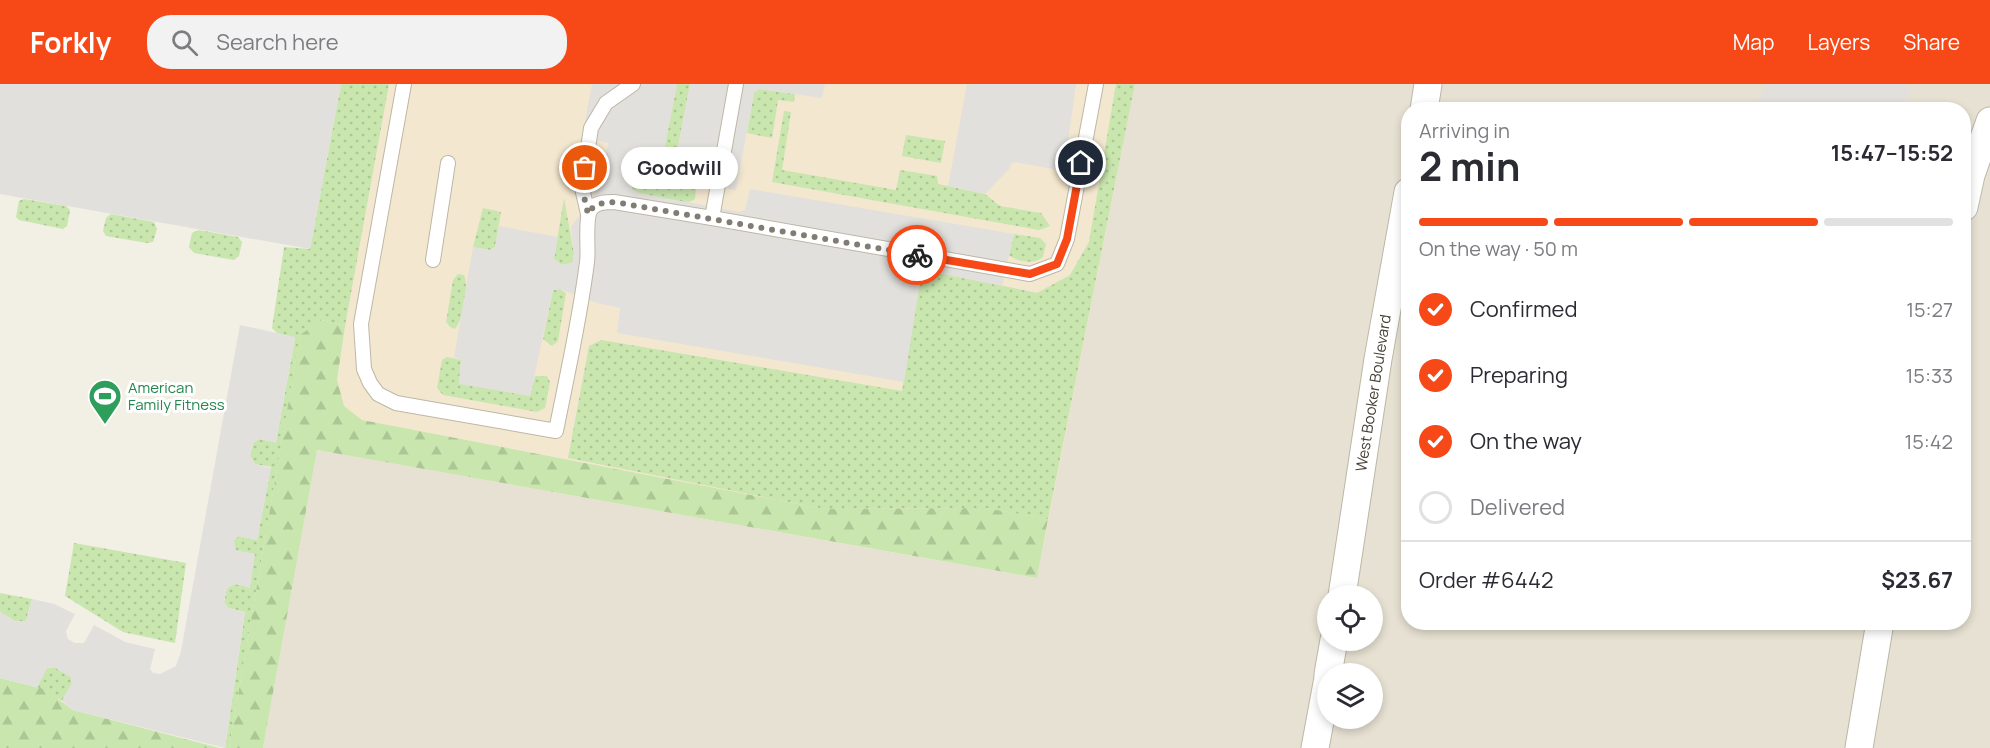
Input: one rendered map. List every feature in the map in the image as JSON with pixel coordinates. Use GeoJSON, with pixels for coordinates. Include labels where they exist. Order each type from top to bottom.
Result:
{"type":"FeatureCollection","features":[{"type":"Feature","properties":{"kind":"street"},"geometry":{"type":"LineString","coordinates":[[1425,102],[1428,84]]}},
{"type":"Feature","properties":{"kind":"street"},"geometry":{"type":"LineString","coordinates":[[1971,175],[1990,121]]}},
{"type":"Feature","properties":{"kind":"street","name":"West Booker Boulevard"},"geometry":{"type":"LineString","coordinates":[[1344,585],[1378,359],[1401,231]]}},
{"type":"Feature","properties":{"kind":"street"},"geometry":{"type":"LineString","coordinates":[[1859,748],[1879,630]]}},
{"type":"Feature","properties":{"kind":"street"},"geometry":{"type":"LineString","coordinates":[[1315,748],[1318,729]]}},
{"type":"Feature","properties":{"kind":"lane"},"geometry":{"type":"LineString","coordinates":[[404,84],[361,324],[364,369],[378,394],[396,403],[556,431],[588,259],[588,214],[582,188],[591,128],[606,103],[633,84]]}},
{"type":"Feature","properties":{"kind":"lane"},"geometry":{"type":"LineString","coordinates":[[712,218],[736,84]]}},
{"type":"Feature","properties":{"kind":"lane"},"geometry":{"type":"LineString","coordinates":[[588,214],[592,207],[614,202],[1030,274],[1057,264],[1067,239],[1096,84]]}},
{"type":"Feature","properties":{"kind":"lane"},"geometry":{"type":"LineString","coordinates":[[433,260],[448,163]]}},
{"type":"Feature","properties":{"kind":"shaded area"},"geometry":{"type":"Polygon","coordinates":[[[0,84],[341,84],[310,249],[0,194],[0,84]]]}},
{"type":"Feature","properties":{"kind":"shaded area"},"geometry":{"type":"Polygon","coordinates":[[[380,84],[1135,84],[1037,578],[317,450],[380,84]]]}},
{"type":"Feature","properties":{"kind":"shaded area"},"geometry":{"type":"Polygon","coordinates":[[[592,84],[677,84],[659,176],[640,173],[632,179],[632,188],[638,193],[740,212],[745,210],[750,189],[1014,234],[1002,286],[922,270],[904,382],[617,333],[620,308],[597,303],[560,289],[553,290],[530,396],[459,384],[461,360],[454,357],[473,247],[490,250],[495,247],[499,226],[558,237],[554,259],[562,265],[572,263],[574,253],[571,227],[601,184],[608,143],[582,137],[592,84]]]}},
{"type":"Feature","properties":{"kind":"shaded area"},"geometry":{"type":"Polygon","coordinates":[[[690,84],[825,84],[822,98],[758,89],[754,93],[736,190],[672,179],[690,84]]]}},
{"type":"Feature","properties":{"kind":"shaded area"},"geometry":{"type":"Polygon","coordinates":[[[967,84],[1076,84],[1064,171],[1015,162],[985,194],[948,186],[967,84]]]}},
{"type":"Feature","properties":{"kind":"shaded area"},"geometry":{"type":"Polygon","coordinates":[[[1135,84],[1990,84],[1990,748],[263,748],[317,450],[1036,578],[1135,84]]]}},
{"type":"Feature","properties":{"kind":"shaded area"},"geometry":{"type":"Polygon","coordinates":[[[1767,84],[1902,84],[1911,88],[1904,102],[1758,102],[1767,84]]]}},
{"type":"Feature","properties":{"kind":"shaded area"},"geometry":{"type":"Polygon","coordinates":[[[240,325],[295,337],[276,443],[259,439],[253,443],[250,456],[255,464],[271,468],[257,540],[239,536],[234,540],[236,550],[255,554],[250,588],[235,584],[227,588],[224,602],[228,608],[245,612],[225,748],[73,710],[62,701],[71,685],[71,677],[54,667],[47,668],[37,687],[0,678],[0,612],[15,621],[26,621],[32,599],[54,604],[75,614],[66,631],[68,639],[75,643],[84,643],[94,625],[125,642],[155,649],[150,669],[153,673],[160,674],[176,666],[181,651],[240,325]]]}},
{"type":"Feature","properties":{"kind":"green space"},"geometry":{"type":"Polygon","coordinates":[[[341,84],[389,84],[345,326],[322,320],[300,336],[229,748],[225,748],[245,612],[228,608],[224,602],[227,588],[235,584],[249,587],[233,545],[234,540],[239,536],[257,540],[271,467],[255,464],[250,456],[253,443],[259,439],[276,442],[295,338],[277,333],[272,328],[284,247],[310,249],[341,84]]]}},
{"type":"Feature","properties":{"kind":"green space"},"geometry":{"type":"Polygon","coordinates":[[[677,84],[690,84],[672,178],[693,183],[696,189],[695,199],[687,203],[638,193],[631,188],[632,179],[640,173],[659,176],[677,84]]]}},
{"type":"Feature","properties":{"kind":"green space"},"geometry":{"type":"Polygon","coordinates":[[[1116,84],[1135,84],[1048,519],[985,508],[824,509],[568,458],[589,346],[601,340],[902,391],[922,269],[1037,293],[1070,275],[1089,242],[1116,84]]]}},
{"type":"Feature","properties":{"kind":"green space"},"geometry":{"type":"Polygon","coordinates":[[[758,89],[795,94],[794,102],[778,100],[772,138],[747,133],[754,93],[758,89]]]}},
{"type":"Feature","properties":{"kind":"green space"},"geometry":{"type":"Polygon","coordinates":[[[784,111],[791,112],[782,170],[896,190],[900,170],[937,176],[938,184],[985,194],[1000,206],[1041,213],[1050,226],[1039,230],[772,182],[784,111]]]}},
{"type":"Feature","properties":{"kind":"green space"},"geometry":{"type":"Polygon","coordinates":[[[906,135],[945,141],[941,163],[902,156],[906,135]]]}},
{"type":"Feature","properties":{"kind":"green space"},"geometry":{"type":"Polygon","coordinates":[[[564,198],[574,253],[572,263],[562,265],[554,259],[564,198]]]}},
{"type":"Feature","properties":{"kind":"green space"},"geometry":{"type":"Polygon","coordinates":[[[24,199],[66,206],[70,210],[67,226],[63,229],[19,220],[16,217],[19,201],[24,199]]]}},
{"type":"Feature","properties":{"kind":"green space"},"geometry":{"type":"Polygon","coordinates":[[[483,208],[501,212],[495,247],[490,250],[473,247],[483,208]]]}},
{"type":"Feature","properties":{"kind":"green space"},"geometry":{"type":"Polygon","coordinates":[[[111,214],[154,222],[157,229],[153,242],[106,236],[103,231],[106,218],[111,214]]]}},
{"type":"Feature","properties":{"kind":"green space"},"geometry":{"type":"Polygon","coordinates":[[[199,230],[238,237],[242,242],[239,256],[234,260],[194,253],[189,247],[192,233],[199,230]]]}},
{"type":"Feature","properties":{"kind":"green space"},"geometry":{"type":"Polygon","coordinates":[[[1014,234],[1040,238],[1046,244],[1043,257],[1026,262],[1009,255],[1014,234]]]}},
{"type":"Feature","properties":{"kind":"green space"},"geometry":{"type":"Polygon","coordinates":[[[458,274],[464,275],[466,295],[461,318],[455,329],[446,322],[453,280],[458,274]]]}},
{"type":"Feature","properties":{"kind":"green space"},"geometry":{"type":"Polygon","coordinates":[[[560,289],[566,293],[558,341],[552,346],[543,339],[553,290],[560,289]]]}},
{"type":"Feature","properties":{"kind":"green space"},"geometry":{"type":"Polygon","coordinates":[[[322,320],[345,326],[337,380],[344,406],[362,420],[824,509],[985,508],[1048,519],[1037,578],[317,450],[263,748],[229,748],[300,335],[322,320]]]}},
{"type":"Feature","properties":{"kind":"green space"},"geometry":{"type":"Polygon","coordinates":[[[447,357],[461,360],[459,383],[530,396],[535,376],[547,376],[550,382],[545,408],[537,412],[443,395],[437,388],[442,360],[447,357]]]}},
{"type":"Feature","properties":{"kind":"green space"},"geometry":{"type":"Polygon","coordinates":[[[74,543],[186,563],[175,643],[123,632],[65,596],[74,543]]]}},
{"type":"Feature","properties":{"kind":"green space"},"geometry":{"type":"Polygon","coordinates":[[[0,593],[32,599],[26,621],[15,621],[0,612],[0,593]]]}},
{"type":"Feature","properties":{"kind":"green space"},"geometry":{"type":"Polygon","coordinates":[[[54,667],[71,677],[71,685],[62,701],[37,687],[47,668],[54,667]]]}},
{"type":"Feature","properties":{"kind":"green space"},"geometry":{"type":"Polygon","coordinates":[[[0,678],[44,689],[73,710],[220,748],[0,748],[0,678]]]}},
{"type":"Feature","properties":{"kind":"way so far"},"geometry":{"type":"LineString","coordinates":[[585,168],[582,188],[588,214],[592,207],[614,202],[917,255]]}},
{"type":"Feature","properties":{"kind":"place","name":"Goodwill"},"geometry":{"type":"Point","coordinates":[585,168]}},
{"type":"Feature","properties":{"kind":"place","name":"American Family Fitness"},"geometry":{"type":"Point","coordinates":[105,425]}},
{"type":"Feature","properties":{"kind":"route"},"geometry":{"type":"LineString","coordinates":[[917,255],[1030,274],[1057,264],[1067,239],[1081,163]]}}]}
